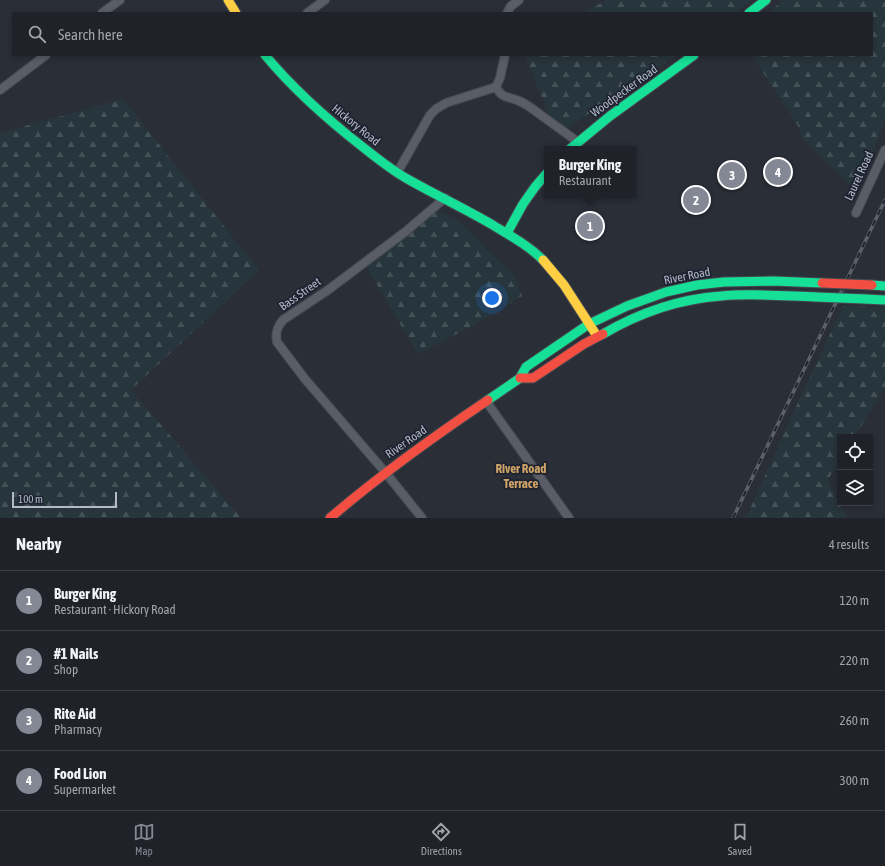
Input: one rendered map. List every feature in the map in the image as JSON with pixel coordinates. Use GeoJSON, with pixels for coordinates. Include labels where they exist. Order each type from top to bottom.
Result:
{"type":"FeatureCollection","features":[{"type":"Feature","properties":{"kind":"main road"},"geometry":{"type":"LineString","coordinates":[[228,0],[235,12]]}},
{"type":"Feature","properties":{"kind":"main road"},"geometry":{"type":"LineString","coordinates":[[750,12],[766,0]]}},
{"type":"Feature","properties":{"kind":"main road","name":"Hickory Road"},"geometry":{"type":"LineString","coordinates":[[266,56],[294,88],[319,111],[397,173],[507,233]]}},
{"type":"Feature","properties":{"kind":"main road","name":"Woodpecker Road"},"geometry":{"type":"LineString","coordinates":[[573,146],[610,116],[693,56]]}},
{"type":"Feature","properties":{"kind":"main road"},"geometry":{"type":"LineString","coordinates":[[544,176],[523,204],[507,233],[530,249],[548,266],[568,290],[597,336]]}},
{"type":"Feature","properties":{"kind":"main road","name":"River Road"},"geometry":{"type":"LineString","coordinates":[[330,518],[385,472],[520,378],[526,367],[589,324],[627,306],[666,292],[697,285],[724,282],[773,281],[885,286]]}},
{"type":"Feature","properties":{"kind":"main road","name":"River Road"},"geometry":{"type":"LineString","coordinates":[[520,378],[533,378],[597,336],[622,323],[648,312],[682,302],[741,294],[885,300]]}},
{"type":"Feature","properties":{"kind":"street"},"geometry":{"type":"LineString","coordinates":[[103,12],[120,0]]}},
{"type":"Feature","properties":{"kind":"street"},"geometry":{"type":"LineString","coordinates":[[308,12],[325,0]]}},
{"type":"Feature","properties":{"kind":"street"},"geometry":{"type":"LineString","coordinates":[[508,12],[511,6],[519,0]]}},
{"type":"Feature","properties":{"kind":"street"},"geometry":{"type":"LineString","coordinates":[[0,90],[45,56]]}},
{"type":"Feature","properties":{"kind":"street"},"geometry":{"type":"LineString","coordinates":[[505,56],[500,78],[496,87],[498,92],[506,98],[516,100],[528,106],[578,142]]}},
{"type":"Feature","properties":{"kind":"street"},"geometry":{"type":"LineString","coordinates":[[397,173],[430,115],[436,109],[446,103],[496,87]]}},
{"type":"Feature","properties":{"kind":"street","name":"Laurel Road"},"geometry":{"type":"LineString","coordinates":[[856,213],[885,150]]}},
{"type":"Feature","properties":{"kind":"street","name":"Bass Street"},"geometry":{"type":"LineString","coordinates":[[422,518],[385,472],[305,379],[277,342],[276,331],[283,320],[328,290],[405,232],[445,198]]}},
{"type":"Feature","properties":{"kind":"street"},"geometry":{"type":"LineString","coordinates":[[486,401],[569,518]]}},
{"type":"Feature","properties":{"kind":"green space"},"geometry":{"type":"Polygon","coordinates":[[[606,0],[751,0],[737,12],[586,12],[606,0]]]}},
{"type":"Feature","properties":{"kind":"green space"},"geometry":{"type":"Polygon","coordinates":[[[782,0],[885,0],[885,120],[861,182],[851,186],[802,138],[798,126],[753,56],[873,56],[873,12],[771,12],[782,0]]]}},
{"type":"Feature","properties":{"kind":"green space"},"geometry":{"type":"Polygon","coordinates":[[[525,56],[675,56],[557,135],[525,56]]]}},
{"type":"Feature","properties":{"kind":"green space"},"geometry":{"type":"Polygon","coordinates":[[[123,99],[259,270],[131,390],[241,518],[0,518],[0,133],[123,99]]]}},
{"type":"Feature","properties":{"kind":"green space"},"geometry":{"type":"Polygon","coordinates":[[[437,211],[456,219],[514,275],[522,296],[474,325],[418,354],[367,268],[401,230],[437,211]]]}},
{"type":"Feature","properties":{"kind":"green space"},"geometry":{"type":"Polygon","coordinates":[[[843,306],[885,307],[885,388],[856,434],[837,434],[837,465],[827,481],[837,500],[837,506],[841,506],[847,518],[746,518],[843,306]]]}},
{"type":"Feature","properties":{"kind":"railway"},"geometry":{"type":"LineString","coordinates":[[733,518],[885,200]]}},
{"type":"Feature","properties":{"kind":"traffic: fast"},"geometry":{"type":"LineString","coordinates":[[750,12],[766,0]]}},
{"type":"Feature","properties":{"kind":"traffic: fast"},"geometry":{"type":"LineString","coordinates":[[266,56],[312,104],[337,127],[387,166],[505,232],[525,245],[543,260]]}},
{"type":"Feature","properties":{"kind":"traffic: fast"},"geometry":{"type":"LineString","coordinates":[[574,146],[610,116],[693,56]]}},
{"type":"Feature","properties":{"kind":"traffic: fast"},"geometry":{"type":"LineString","coordinates":[[507,233],[523,204],[544,176]]}},
{"type":"Feature","properties":{"kind":"traffic: fast"},"geometry":{"type":"LineString","coordinates":[[488,400],[520,378],[526,367],[589,324],[627,306],[666,292],[697,285],[724,282],[773,281],[822,283]]}},
{"type":"Feature","properties":{"kind":"traffic: fast"},"geometry":{"type":"LineString","coordinates":[[872,285],[885,286]]}},
{"type":"Feature","properties":{"kind":"traffic: fast"},"geometry":{"type":"LineString","coordinates":[[603,334],[617,326],[660,308],[690,300],[745,295],[816,297]]}},
{"type":"Feature","properties":{"kind":"traffic: fast"},"geometry":{"type":"LineString","coordinates":[[816,297],[865,299]]}},
{"type":"Feature","properties":{"kind":"traffic: fast"},"geometry":{"type":"LineString","coordinates":[[865,299],[885,300]]}},
{"type":"Feature","properties":{"kind":"traffic: slow"},"geometry":{"type":"LineString","coordinates":[[228,0],[235,12]]}},
{"type":"Feature","properties":{"kind":"traffic: slow"},"geometry":{"type":"LineString","coordinates":[[543,260],[564,285],[597,336]]}},
{"type":"Feature","properties":{"kind":"traffic: jam"},"geometry":{"type":"LineString","coordinates":[[822,283],[872,285]]}},
{"type":"Feature","properties":{"kind":"traffic: jam"},"geometry":{"type":"LineString","coordinates":[[520,378],[533,378],[584,344],[603,334]]}},
{"type":"Feature","properties":{"kind":"traffic: jam"},"geometry":{"type":"LineString","coordinates":[[330,518],[407,457],[488,400]]}},
{"type":"Feature","properties":{"kind":"place","name":"Food Lion"},"geometry":{"type":"Point","coordinates":[778,172]}},
{"type":"Feature","properties":{"kind":"place","name":"Rite Aid"},"geometry":{"type":"Point","coordinates":[732,175]}},
{"type":"Feature","properties":{"kind":"place","name":"#1 Nails"},"geometry":{"type":"Point","coordinates":[696,200]}},
{"type":"Feature","properties":{"kind":"place","name":"Burger King"},"geometry":{"type":"Point","coordinates":[590,226]}},
{"type":"Feature","properties":{"kind":"district","name":"River Road Terrace"},"geometry":{"type":"Point","coordinates":[521,476]}}]}
